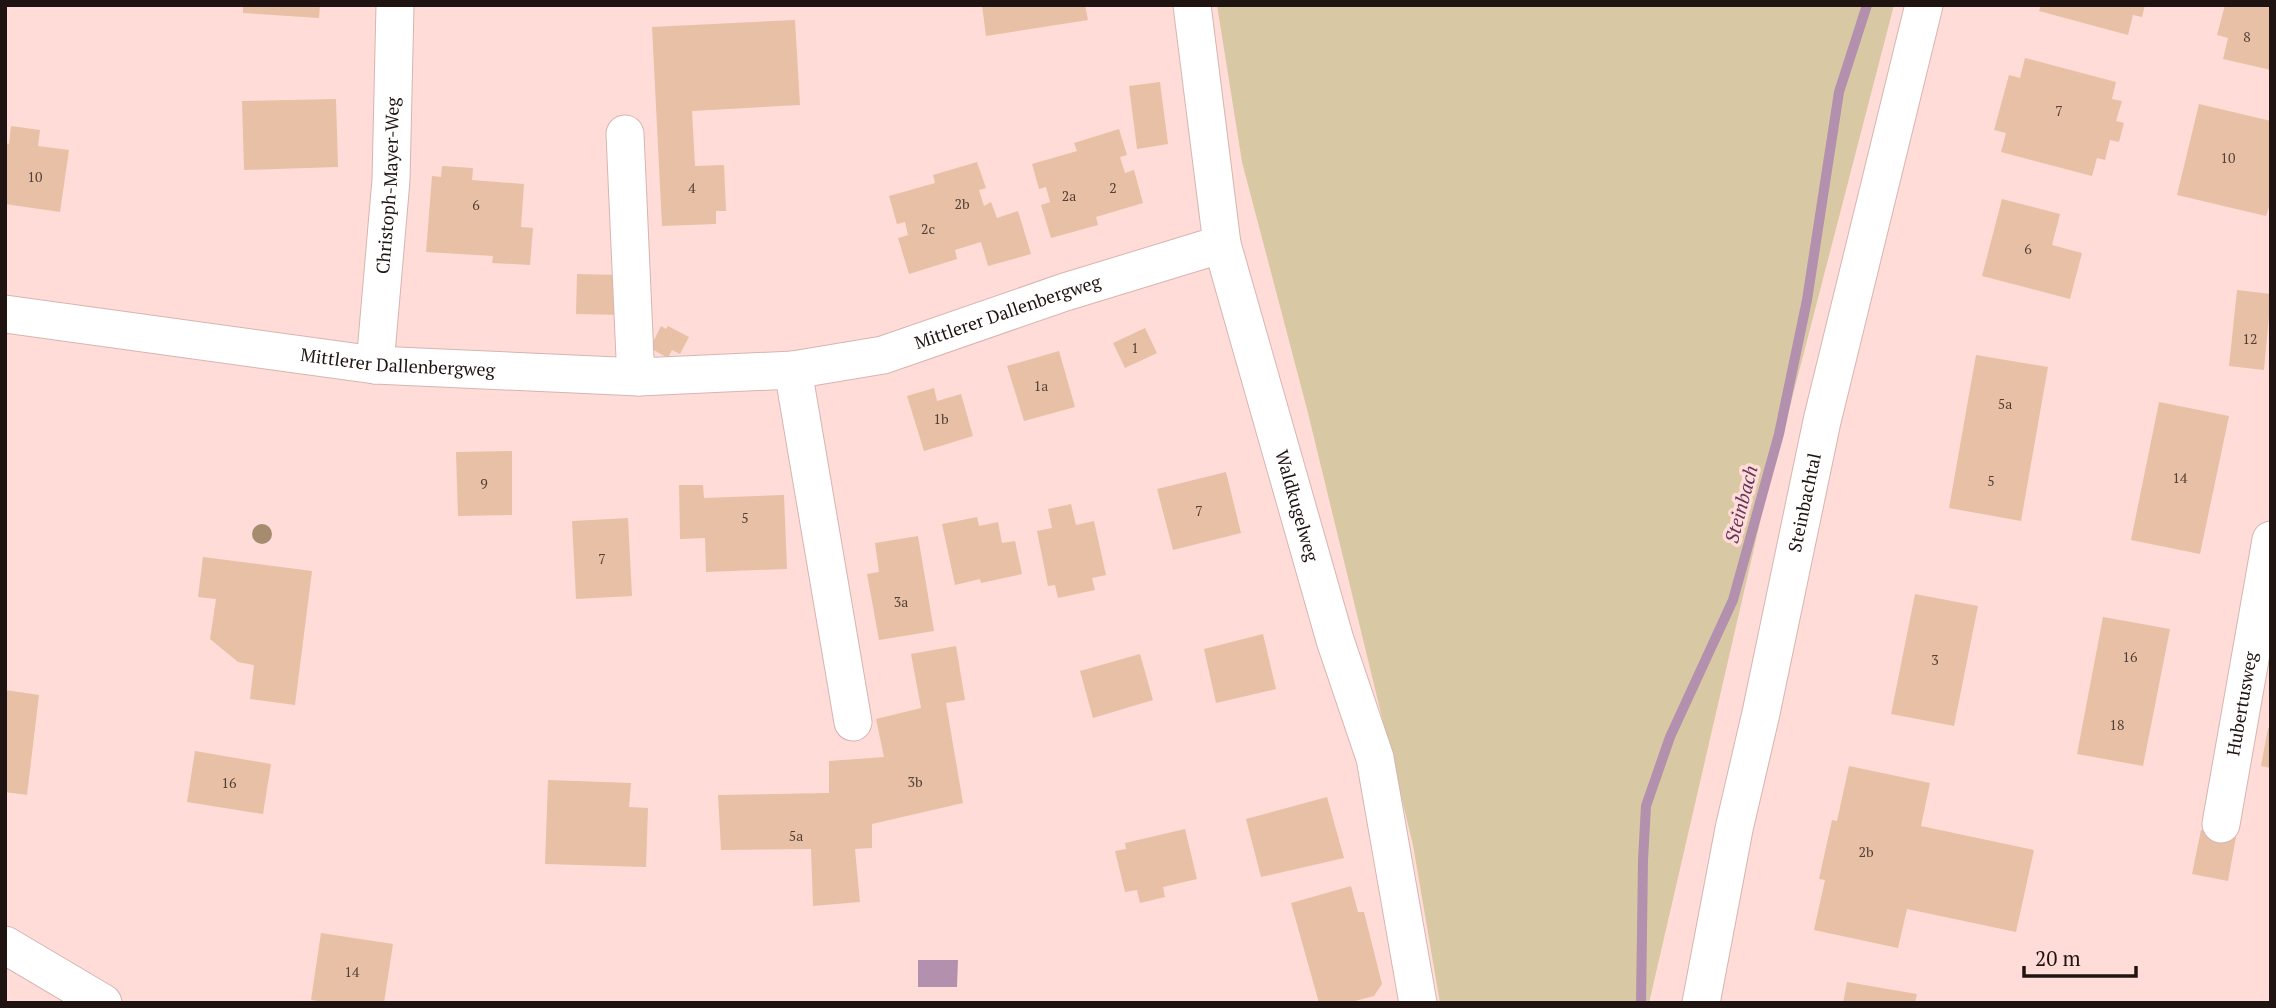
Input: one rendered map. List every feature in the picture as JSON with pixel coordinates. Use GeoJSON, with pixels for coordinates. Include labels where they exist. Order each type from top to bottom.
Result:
{"type":"FeatureCollection","features":[{"type":"Feature","properties":{"kind":"street","name":"Christoph-Mayer-Weg"},"geometry":{"type":"LineString","coordinates":[[375,365],[391,180],[395,5]]}},
{"type":"Feature","properties":{"kind":"street","name":"Waldkugelweg"},"geometry":{"type":"LineString","coordinates":[[1192,5],[1222,244],[1335,640],[1375,758],[1418,1003]]}},
{"type":"Feature","properties":{"kind":"street","name":"Steinbachtal"},"geometry":{"type":"LineString","coordinates":[[1700,1003],[1734,829],[1822,421],[1924,5]]}},
{"type":"Feature","properties":{"kind":"street"},"geometry":{"type":"LineString","coordinates":[[625,134],[635,358],[639,377]]}},
{"type":"Feature","properties":{"kind":"street","name":"Mittlerer Dallenbergweg"},"geometry":{"type":"LineString","coordinates":[[5,314],[375,365],[639,377],[793,370],[883,355],[1065,292],[1222,244]]}},
{"type":"Feature","properties":{"kind":"street"},"geometry":{"type":"LineString","coordinates":[[793,370],[853,722]]}},
{"type":"Feature","properties":{"kind":"street","name":"Hubertusweg"},"geometry":{"type":"LineString","coordinates":[[2221,824],[2271,541]]}},
{"type":"Feature","properties":{"kind":"street"},"geometry":{"type":"LineString","coordinates":[[5,945],[103,1003]]}},
{"type":"Feature","properties":{"kind":"shaded area"},"geometry":{"type":"Polygon","coordinates":[[[1217,5],[1894,5],[1761,518],[1649,1003],[1440,1003],[1413,845],[1308,413],[1242,162],[1217,5]]]}},
{"type":"Feature","properties":{"kind":"shaded area"},"geometry":{"type":"Polygon","coordinates":[[[918,960],[958,960],[957,987],[918,987],[918,960]]]}},
{"type":"Feature","properties":{"kind":"building"},"geometry":{"type":"Polygon","coordinates":[[[243,5],[320,5],[319,18],[243,13],[243,5]]]}},
{"type":"Feature","properties":{"kind":"building"},"geometry":{"type":"Polygon","coordinates":[[[982,5],[1085,5],[1088,20],[986,36],[982,5]]]}},
{"type":"Feature","properties":{"kind":"building"},"geometry":{"type":"Polygon","coordinates":[[[2041,5],[2145,5],[2142,17],[2133,15],[2128,35],[2039,11],[2041,5]]]}},
{"type":"Feature","properties":{"kind":"building"},"geometry":{"type":"Polygon","coordinates":[[[2225,5],[2271,5],[2271,70],[2223,59],[2228,38],[2217,35],[2225,5]]]}},
{"type":"Feature","properties":{"kind":"building"},"geometry":{"type":"Polygon","coordinates":[[[795,20],[800,105],[692,111],[695,166],[724,165],[726,211],[716,211],[716,224],[662,226],[652,27],[795,20]]]}},
{"type":"Feature","properties":{"kind":"building"},"geometry":{"type":"Polygon","coordinates":[[[2025,58],[2116,82],[2112,99],[2122,101],[2116,121],[2124,123],[2119,142],[2110,140],[2105,160],[2097,158],[2092,176],[2001,152],[2006,133],[1994,130],[2009,75],[2020,78],[2025,58]]]}},
{"type":"Feature","properties":{"kind":"building"},"geometry":{"type":"Polygon","coordinates":[[[1160,82],[1168,144],[1137,149],[1129,86],[1160,82]]]}},
{"type":"Feature","properties":{"kind":"building"},"geometry":{"type":"Polygon","coordinates":[[[336,99],[338,167],[244,170],[242,101],[336,99]]]}},
{"type":"Feature","properties":{"kind":"building"},"geometry":{"type":"Polygon","coordinates":[[[2199,104],[2271,121],[2271,201],[2266,216],[2177,195],[2199,104]]]}},
{"type":"Feature","properties":{"kind":"building"},"geometry":{"type":"Polygon","coordinates":[[[11,126],[40,130],[38,146],[69,150],[60,212],[5,204],[5,143],[9,144],[11,126]]]}},
{"type":"Feature","properties":{"kind":"building"},"geometry":{"type":"Polygon","coordinates":[[[1119,129],[1127,155],[1120,157],[1125,173],[1134,170],[1143,203],[1096,217],[1098,225],[1051,238],[1041,205],[1050,202],[1046,187],[1039,189],[1032,164],[1077,151],[1074,143],[1119,129]]]}},
{"type":"Feature","properties":{"kind":"building"},"geometry":{"type":"Polygon","coordinates":[[[977,162],[986,188],[979,190],[984,206],[991,202],[997,218],[1018,211],[1031,254],[988,266],[981,242],[955,250],[957,259],[909,274],[898,238],[908,235],[905,222],[897,224],[889,196],[935,183],[933,175],[977,162]]]}},
{"type":"Feature","properties":{"kind":"building"},"geometry":{"type":"Polygon","coordinates":[[[442,166],[473,168],[472,180],[524,184],[521,227],[533,228],[530,265],[492,263],[493,256],[426,252],[432,176],[441,177],[442,166]]]}},
{"type":"Feature","properties":{"kind":"building"},"geometry":{"type":"Polygon","coordinates":[[[2002,199],[2060,214],[2052,245],[2082,253],[2070,299],[1982,276],[2002,199]]]}},
{"type":"Feature","properties":{"kind":"building"},"geometry":{"type":"Polygon","coordinates":[[[577,274],[620,275],[620,315],[576,314],[577,274]]]}},
{"type":"Feature","properties":{"kind":"building"},"geometry":{"type":"Polygon","coordinates":[[[2237,290],[2271,294],[2264,370],[2229,366],[2237,290]]]}},
{"type":"Feature","properties":{"kind":"building"},"geometry":{"type":"Polygon","coordinates":[[[661,326],[666,329],[668,326],[689,337],[680,354],[672,350],[668,358],[650,348],[661,326]]]}},
{"type":"Feature","properties":{"kind":"building"},"geometry":{"type":"Polygon","coordinates":[[[1145,328],[1157,353],[1125,368],[1113,343],[1145,328]]]}},
{"type":"Feature","properties":{"kind":"building"},"geometry":{"type":"Polygon","coordinates":[[[1059,351],[1075,407],[1024,421],[1007,366],[1059,351]]]}},
{"type":"Feature","properties":{"kind":"building"},"geometry":{"type":"Polygon","coordinates":[[[1976,355],[2048,367],[2021,521],[1949,508],[1976,355]]]}},
{"type":"Feature","properties":{"kind":"building"},"geometry":{"type":"Polygon","coordinates":[[[934,388],[937,401],[961,394],[973,436],[924,451],[907,396],[934,388]]]}},
{"type":"Feature","properties":{"kind":"building"},"geometry":{"type":"Polygon","coordinates":[[[2159,402],[2229,416],[2200,554],[2131,540],[2159,402]]]}},
{"type":"Feature","properties":{"kind":"building"},"geometry":{"type":"Polygon","coordinates":[[[512,451],[512,515],[458,516],[456,452],[512,451]]]}},
{"type":"Feature","properties":{"kind":"building"},"geometry":{"type":"Polygon","coordinates":[[[1226,472],[1241,533],[1173,550],[1157,489],[1226,472]]]}},
{"type":"Feature","properties":{"kind":"building"},"geometry":{"type":"Polygon","coordinates":[[[679,485],[703,485],[704,498],[784,495],[787,569],[706,572],[705,538],[680,539],[679,485]]]}},
{"type":"Feature","properties":{"kind":"building"},"geometry":{"type":"Polygon","coordinates":[[[1071,504],[1076,525],[1094,521],[1106,575],[1092,578],[1095,590],[1058,598],[1055,585],[1048,586],[1037,531],[1052,528],[1048,509],[1071,504]]]}},
{"type":"Feature","properties":{"kind":"building"},"geometry":{"type":"Polygon","coordinates":[[[977,517],[979,526],[998,522],[1002,543],[1015,541],[1022,574],[981,583],[980,579],[955,585],[942,524],[977,517]]]}},
{"type":"Feature","properties":{"kind":"building"},"geometry":{"type":"Polygon","coordinates":[[[628,518],[632,596],[576,599],[572,521],[628,518]]]}},
{"type":"Feature","properties":{"kind":"building"},"geometry":{"type":"Polygon","coordinates":[[[918,536],[934,631],[879,640],[867,574],[879,572],[875,543],[918,536]]]}},
{"type":"Feature","properties":{"kind":"building"},"geometry":{"type":"Polygon","coordinates":[[[203,557],[312,571],[295,705],[250,699],[254,665],[238,662],[210,639],[216,599],[198,597],[203,557]]]}},
{"type":"Feature","properties":{"kind":"building"},"geometry":{"type":"Polygon","coordinates":[[[1915,594],[1978,606],[1954,726],[1891,714],[1915,594]]]}},
{"type":"Feature","properties":{"kind":"building"},"geometry":{"type":"Polygon","coordinates":[[[2103,617],[2170,629],[2143,766],[2077,754],[2103,617]]]}},
{"type":"Feature","properties":{"kind":"building"},"geometry":{"type":"Polygon","coordinates":[[[1263,634],[1276,689],[1216,703],[1204,649],[1263,634]]]}},
{"type":"Feature","properties":{"kind":"building"},"geometry":{"type":"Polygon","coordinates":[[[956,646],[965,700],[946,703],[963,803],[872,824],[872,848],[855,849],[860,902],[813,906],[811,849],[721,850],[718,795],[829,793],[829,761],[884,757],[876,719],[921,708],[911,654],[956,646]]]}},
{"type":"Feature","properties":{"kind":"building"},"geometry":{"type":"Polygon","coordinates":[[[1140,654],[1153,700],[1093,718],[1080,671],[1140,654]]]}},
{"type":"Feature","properties":{"kind":"building"},"geometry":{"type":"Polygon","coordinates":[[[5,690],[39,695],[27,795],[5,792],[5,690]]]}},
{"type":"Feature","properties":{"kind":"building"},"geometry":{"type":"Polygon","coordinates":[[[2268,728],[2271,728],[2271,768],[2261,766],[2268,728]]]}},
{"type":"Feature","properties":{"kind":"building"},"geometry":{"type":"Polygon","coordinates":[[[195,751],[271,764],[263,814],[187,802],[195,751]]]}},
{"type":"Feature","properties":{"kind":"building"},"geometry":{"type":"Polygon","coordinates":[[[1849,766],[1930,783],[1921,826],[2034,850],[2016,932],[1907,909],[1898,948],[1814,930],[1825,880],[1819,879],[1832,820],[1837,821],[1849,766]]]}},
{"type":"Feature","properties":{"kind":"building"},"geometry":{"type":"Polygon","coordinates":[[[548,780],[631,783],[629,807],[648,808],[646,867],[545,864],[548,780]]]}},
{"type":"Feature","properties":{"kind":"building"},"geometry":{"type":"Polygon","coordinates":[[[1327,797],[1344,858],[1261,877],[1246,819],[1327,797]]]}},
{"type":"Feature","properties":{"kind":"building"},"geometry":{"type":"Polygon","coordinates":[[[1185,829],[1197,879],[1163,887],[1165,897],[1140,903],[1137,890],[1125,892],[1115,851],[1126,849],[1125,843],[1185,829]]]}},
{"type":"Feature","properties":{"kind":"building"},"geometry":{"type":"Polygon","coordinates":[[[2201,830],[2236,837],[2228,881],[2192,874],[2201,830]]]}},
{"type":"Feature","properties":{"kind":"building"},"geometry":{"type":"Polygon","coordinates":[[[1351,886],[1358,912],[1364,912],[1382,984],[1374,996],[1347,1003],[1319,1003],[1291,903],[1351,886]]]}},
{"type":"Feature","properties":{"kind":"building"},"geometry":{"type":"Polygon","coordinates":[[[321,933],[393,944],[384,1003],[332,1003],[311,1000],[321,933]]]}},
{"type":"Feature","properties":{"kind":"building"},"geometry":{"type":"Polygon","coordinates":[[[1847,982],[1917,994],[1915,1003],[1843,1003],[1847,982]]]}},
{"type":"Feature","properties":{"kind":"waterway","name":"Steinbach"},"geometry":{"type":"LineString","coordinates":[[1641,1003],[1646,806],[1670,737],[1733,600],[1779,434],[1807,300],[1839,92],[1867,5]]}}]}
